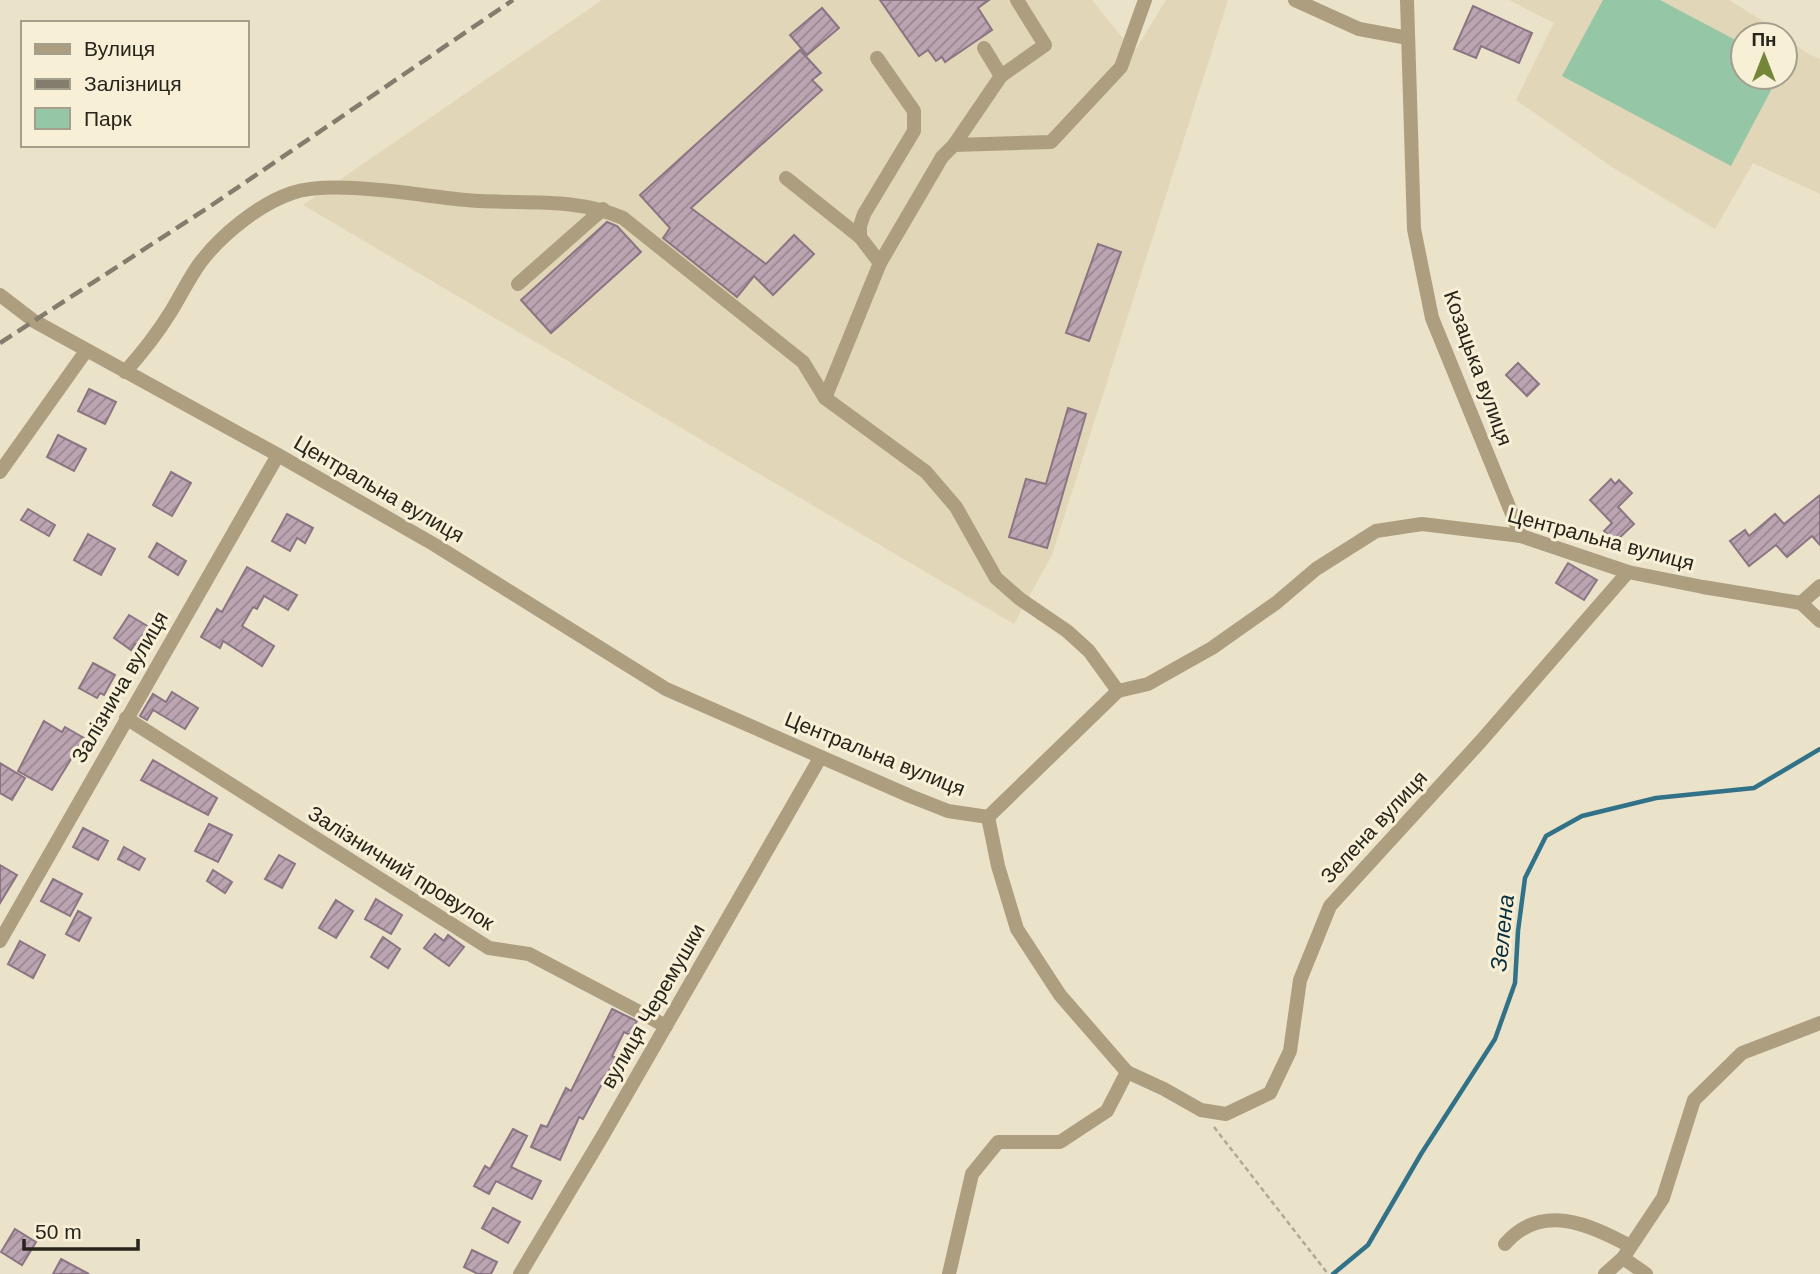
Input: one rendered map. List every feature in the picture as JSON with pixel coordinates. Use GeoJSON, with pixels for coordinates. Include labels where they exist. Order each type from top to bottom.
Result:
{"type":"FeatureCollection","features":[{"type":"Feature","properties":{"kind":"street"},"geometry":{"type":"LineString","coordinates":[[825,398],[880,263],[942,158],[954,145],[1001,76],[1045,45],[1017,0]]}},
{"type":"Feature","properties":{"kind":"street"},"geometry":{"type":"LineString","coordinates":[[954,145],[1051,142],[1121,67],[1146,0]]}},
{"type":"Feature","properties":{"kind":"street"},"geometry":{"type":"LineString","coordinates":[[1295,0],[1359,29],[1408,38]]}},
{"type":"Feature","properties":{"kind":"street","name":"Козацька вулиця"},"geometry":{"type":"LineString","coordinates":[[1407,0],[1413,229],[1432,318],[1521,536]]}},
{"type":"Feature","properties":{"kind":"street"},"geometry":{"type":"LineString","coordinates":[[984,48],[1001,76]]}},
{"type":"Feature","properties":{"kind":"street"},"geometry":{"type":"LineString","coordinates":[[860,237],[864,214],[914,131],[914,111],[877,58]]}},
{"type":"Feature","properties":{"kind":"street"},"geometry":{"type":"LineString","coordinates":[[786,178],[860,237],[880,263]]}},
{"type":"Feature","properties":{"kind":"street"},"geometry":{"type":"LineString","coordinates":[[125,372],[148,347],[200,262],[237,226],[267,204],[293,192],[315,188],[342,188],[470,200],[575,204],[603,209],[623,218],[803,362],[825,398],[926,472],[956,507],[996,578],[1020,599],[1067,631],[1089,651],[1118,691]]}},
{"type":"Feature","properties":{"kind":"street"},"geometry":{"type":"LineString","coordinates":[[518,284],[603,209]]}},
{"type":"Feature","properties":{"kind":"street","name":"Центральна вулиця"},"geometry":{"type":"LineString","coordinates":[[0,295],[34,321],[86,351],[278,455],[435,545],[666,689],[947,811],[988,817],[1118,691],[1148,684],[1212,648],[1276,603],[1316,569],[1376,531],[1422,524],[1521,536],[1629,572],[1801,603]]}},
{"type":"Feature","properties":{"kind":"street"},"geometry":{"type":"LineString","coordinates":[[0,472],[86,351]]}},
{"type":"Feature","properties":{"kind":"street","name":"Залізнича вулиця"},"geometry":{"type":"LineString","coordinates":[[0,941],[278,455]]}},
{"type":"Feature","properties":{"kind":"street","name":"Зелена вулиця"},"geometry":{"type":"LineString","coordinates":[[1201,1110],[1226,1114],[1270,1093],[1290,1051],[1300,980],[1330,906],[1481,741],[1629,572]]}},
{"type":"Feature","properties":{"kind":"street"},"geometry":{"type":"LineString","coordinates":[[1820,586],[1801,603],[1820,621]]}},
{"type":"Feature","properties":{"kind":"street","name":"Залізничний провулок"},"geometry":{"type":"LineString","coordinates":[[126,718],[489,948],[529,954],[666,1026]]}},
{"type":"Feature","properties":{"kind":"street","name":"вулиця Черемушки"},"geometry":{"type":"LineString","coordinates":[[520,1274],[820,758]]}},
{"type":"Feature","properties":{"kind":"street"},"geometry":{"type":"LineString","coordinates":[[988,817],[998,866],[1017,929],[1060,995],[1128,1072],[1164,1088],[1201,1110]]}},
{"type":"Feature","properties":{"kind":"street"},"geometry":{"type":"LineString","coordinates":[[1605,1274],[1626,1252],[1663,1198],[1694,1100],[1742,1053],[1820,1023]]}},
{"type":"Feature","properties":{"kind":"street"},"geometry":{"type":"LineString","coordinates":[[949,1274],[972,1174],[998,1142],[1060,1142],[1107,1111],[1128,1072]]}},
{"type":"Feature","properties":{"kind":"street"},"geometry":{"type":"LineString","coordinates":[[1505,1244],[1516,1231],[1541,1222],[1564,1220],[1582,1224],[1626,1252],[1646,1274]]}},
{"type":"Feature","properties":{"kind":"path"},"geometry":{"type":"LineString","coordinates":[[1201,1110],[1328,1274]]}},
{"type":"Feature","properties":{"kind":"shaded area"},"geometry":{"type":"Polygon","coordinates":[[[602,0],[1092,0],[1121,36],[1136,49],[1166,0],[1228,0],[1052,555],[1014,624],[303,205],[602,0]]]}},
{"type":"Feature","properties":{"kind":"shaded area"},"geometry":{"type":"Polygon","coordinates":[[[1509,0],[1729,0],[1763,21],[1729,21],[1729,91],[1799,91],[1799,47],[1820,59],[1820,194],[1753,163],[1715,229],[1612,167],[1516,100],[1554,23],[1509,0]]]}},
{"type":"Feature","properties":{"kind":"green space"},"geometry":{"type":"Polygon","coordinates":[[[1603,0],[1660,0],[1729,37],[1729,91],[1771,91],[1731,166],[1562,76],[1603,0]]]}},
{"type":"Feature","properties":{"kind":"building"},"geometry":{"type":"Polygon","coordinates":[[[880,0],[989,0],[978,8],[992,30],[945,62],[942,57],[936,61],[928,50],[919,56],[880,0]]]}},
{"type":"Feature","properties":{"kind":"building"},"geometry":{"type":"Polygon","coordinates":[[[1473,6],[1532,33],[1519,63],[1481,46],[1476,58],[1454,49],[1473,6]]]}},
{"type":"Feature","properties":{"kind":"building"},"geometry":{"type":"Polygon","coordinates":[[[822,8],[839,28],[807,55],[790,35],[822,8]]]}},
{"type":"Feature","properties":{"kind":"building"},"geometry":{"type":"Polygon","coordinates":[[[800,50],[821,73],[812,80],[822,90],[691,208],[766,264],[794,235],[814,254],[773,295],[754,276],[737,297],[663,238],[670,228],[640,195],[800,50]]]}},
{"type":"Feature","properties":{"kind":"building"},"geometry":{"type":"Polygon","coordinates":[[[607,222],[617,226],[641,252],[551,333],[521,300],[607,222]]]}},
{"type":"Feature","properties":{"kind":"building"},"geometry":{"type":"Polygon","coordinates":[[[1098,244],[1121,252],[1089,341],[1066,333],[1098,244]]]}},
{"type":"Feature","properties":{"kind":"building"},"geometry":{"type":"Polygon","coordinates":[[[1518,363],[1539,384],[1527,396],[1506,375],[1518,363]]]}},
{"type":"Feature","properties":{"kind":"building"},"geometry":{"type":"Polygon","coordinates":[[[89,389],[116,402],[105,424],[78,411],[89,389]]]}},
{"type":"Feature","properties":{"kind":"building"},"geometry":{"type":"Polygon","coordinates":[[[1068,408],[1086,414],[1047,548],[1009,537],[1026,479],[1046,484],[1068,408]]]}},
{"type":"Feature","properties":{"kind":"building"},"geometry":{"type":"Polygon","coordinates":[[[58,435],[86,449],[74,471],[47,457],[58,435]]]}},
{"type":"Feature","properties":{"kind":"building"},"geometry":{"type":"Polygon","coordinates":[[[171,472],[191,483],[172,516],[153,505],[171,472]]]}},
{"type":"Feature","properties":{"kind":"building"},"geometry":{"type":"Polygon","coordinates":[[[1611,479],[1615,484],[1619,480],[1632,493],[1618,507],[1634,524],[1615,542],[1604,531],[1612,523],[1590,500],[1611,479]]]}},
{"type":"Feature","properties":{"kind":"building"},"geometry":{"type":"Polygon","coordinates":[[[1820,495],[1820,545],[1812,536],[1787,557],[1776,545],[1749,566],[1730,541],[1745,530],[1749,536],[1775,514],[1784,524],[1820,495]]]}},
{"type":"Feature","properties":{"kind":"building"},"geometry":{"type":"Polygon","coordinates":[[[28,509],[55,525],[49,536],[21,520],[28,509]]]}},
{"type":"Feature","properties":{"kind":"building"},"geometry":{"type":"Polygon","coordinates":[[[287,514],[313,528],[305,543],[297,538],[290,551],[272,541],[287,514]]]}},
{"type":"Feature","properties":{"kind":"building"},"geometry":{"type":"Polygon","coordinates":[[[88,534],[115,549],[101,575],[74,560],[88,534]]]}},
{"type":"Feature","properties":{"kind":"building"},"geometry":{"type":"Polygon","coordinates":[[[157,543],[186,561],[178,575],[149,557],[157,543]]]}},
{"type":"Feature","properties":{"kind":"building"},"geometry":{"type":"Polygon","coordinates":[[[1568,563],[1597,580],[1584,600],[1556,583],[1568,563]]]}},
{"type":"Feature","properties":{"kind":"building"},"geometry":{"type":"Polygon","coordinates":[[[247,567],[297,595],[288,610],[264,596],[257,609],[253,607],[242,626],[274,646],[262,666],[223,641],[220,648],[201,637],[217,609],[222,612],[247,567]]]}},
{"type":"Feature","properties":{"kind":"building"},"geometry":{"type":"Polygon","coordinates":[[[129,615],[154,630],[143,648],[135,644],[131,650],[114,638],[129,615]]]}},
{"type":"Feature","properties":{"kind":"building"},"geometry":{"type":"Polygon","coordinates":[[[93,663],[115,675],[104,695],[100,693],[97,698],[79,688],[93,663]]]}},
{"type":"Feature","properties":{"kind":"building"},"geometry":{"type":"Polygon","coordinates":[[[172,692],[198,708],[185,729],[153,710],[147,720],[140,716],[153,694],[166,702],[172,692]]]}},
{"type":"Feature","properties":{"kind":"building"},"geometry":{"type":"Polygon","coordinates":[[[44,721],[62,732],[65,727],[84,738],[52,790],[18,771],[44,721]]]}},
{"type":"Feature","properties":{"kind":"building"},"geometry":{"type":"Polygon","coordinates":[[[153,760],[217,798],[208,815],[141,780],[153,760]]]}},
{"type":"Feature","properties":{"kind":"building"},"geometry":{"type":"Polygon","coordinates":[[[0,763],[25,778],[12,800],[0,793],[0,763]]]}},
{"type":"Feature","properties":{"kind":"building"},"geometry":{"type":"Polygon","coordinates":[[[209,824],[232,835],[218,862],[195,851],[209,824]]]}},
{"type":"Feature","properties":{"kind":"building"},"geometry":{"type":"Polygon","coordinates":[[[83,828],[108,841],[98,860],[73,847],[83,828]]]}},
{"type":"Feature","properties":{"kind":"building"},"geometry":{"type":"Polygon","coordinates":[[[124,847],[145,859],[139,870],[118,859],[124,847]]]}},
{"type":"Feature","properties":{"kind":"building"},"geometry":{"type":"Polygon","coordinates":[[[279,855],[295,864],[282,888],[265,879],[279,855]]]}},
{"type":"Feature","properties":{"kind":"building"},"geometry":{"type":"Polygon","coordinates":[[[0,865],[17,875],[0,903],[0,865]]]}},
{"type":"Feature","properties":{"kind":"building"},"geometry":{"type":"Polygon","coordinates":[[[213,870],[232,882],[225,893],[207,881],[213,870]]]}},
{"type":"Feature","properties":{"kind":"building"},"geometry":{"type":"Polygon","coordinates":[[[53,879],[82,894],[70,916],[41,901],[53,879]]]}},
{"type":"Feature","properties":{"kind":"building"},"geometry":{"type":"Polygon","coordinates":[[[376,899],[402,915],[391,934],[365,919],[376,899]]]}},
{"type":"Feature","properties":{"kind":"building"},"geometry":{"type":"Polygon","coordinates":[[[336,900],[353,911],[336,938],[319,928],[336,900]]]}},
{"type":"Feature","properties":{"kind":"building"},"geometry":{"type":"Polygon","coordinates":[[[78,911],[91,918],[79,941],[66,934],[78,911]]]}},
{"type":"Feature","properties":{"kind":"building"},"geometry":{"type":"Polygon","coordinates":[[[435,934],[444,941],[448,935],[464,947],[449,966],[424,948],[435,934]]]}},
{"type":"Feature","properties":{"kind":"building"},"geometry":{"type":"Polygon","coordinates":[[[383,937],[400,949],[388,968],[371,957],[383,937]]]}},
{"type":"Feature","properties":{"kind":"building"},"geometry":{"type":"Polygon","coordinates":[[[20,941],[45,955],[33,978],[8,964],[20,941]]]}},
{"type":"Feature","properties":{"kind":"building"},"geometry":{"type":"Polygon","coordinates":[[[612,1009],[637,1021],[630,1035],[624,1032],[612,1056],[616,1058],[583,1119],[579,1117],[560,1160],[531,1147],[541,1125],[547,1127],[566,1088],[571,1091],[612,1009]]]}},
{"type":"Feature","properties":{"kind":"building"},"geometry":{"type":"Polygon","coordinates":[[[513,1129],[527,1136],[511,1167],[541,1181],[532,1199],[496,1181],[489,1194],[474,1186],[485,1166],[490,1169],[513,1129]]]}},
{"type":"Feature","properties":{"kind":"building"},"geometry":{"type":"Polygon","coordinates":[[[493,1208],[520,1222],[508,1243],[482,1228],[493,1208]]]}},
{"type":"Feature","properties":{"kind":"building"},"geometry":{"type":"Polygon","coordinates":[[[15,1229],[36,1242],[22,1265],[1,1252],[15,1229]]]}},
{"type":"Feature","properties":{"kind":"building"},"geometry":{"type":"Polygon","coordinates":[[[472,1250],[497,1262],[491,1274],[478,1274],[464,1267],[472,1250]]]}},
{"type":"Feature","properties":{"kind":"building"},"geometry":{"type":"Polygon","coordinates":[[[61,1259],[89,1274],[53,1274],[61,1259]]]}},
{"type":"Feature","properties":{"kind":"waterway","name":"Зелена"},"geometry":{"type":"LineString","coordinates":[[1333,1274],[1368,1245],[1421,1154],[1495,1039],[1515,983],[1525,878],[1546,836],[1582,816],[1656,798],[1754,788],[1820,749]]}},
{"type":"Feature","properties":{"kind":"railway"},"geometry":{"type":"LineString","coordinates":[[0,343],[209,207],[513,0]]}}]}
